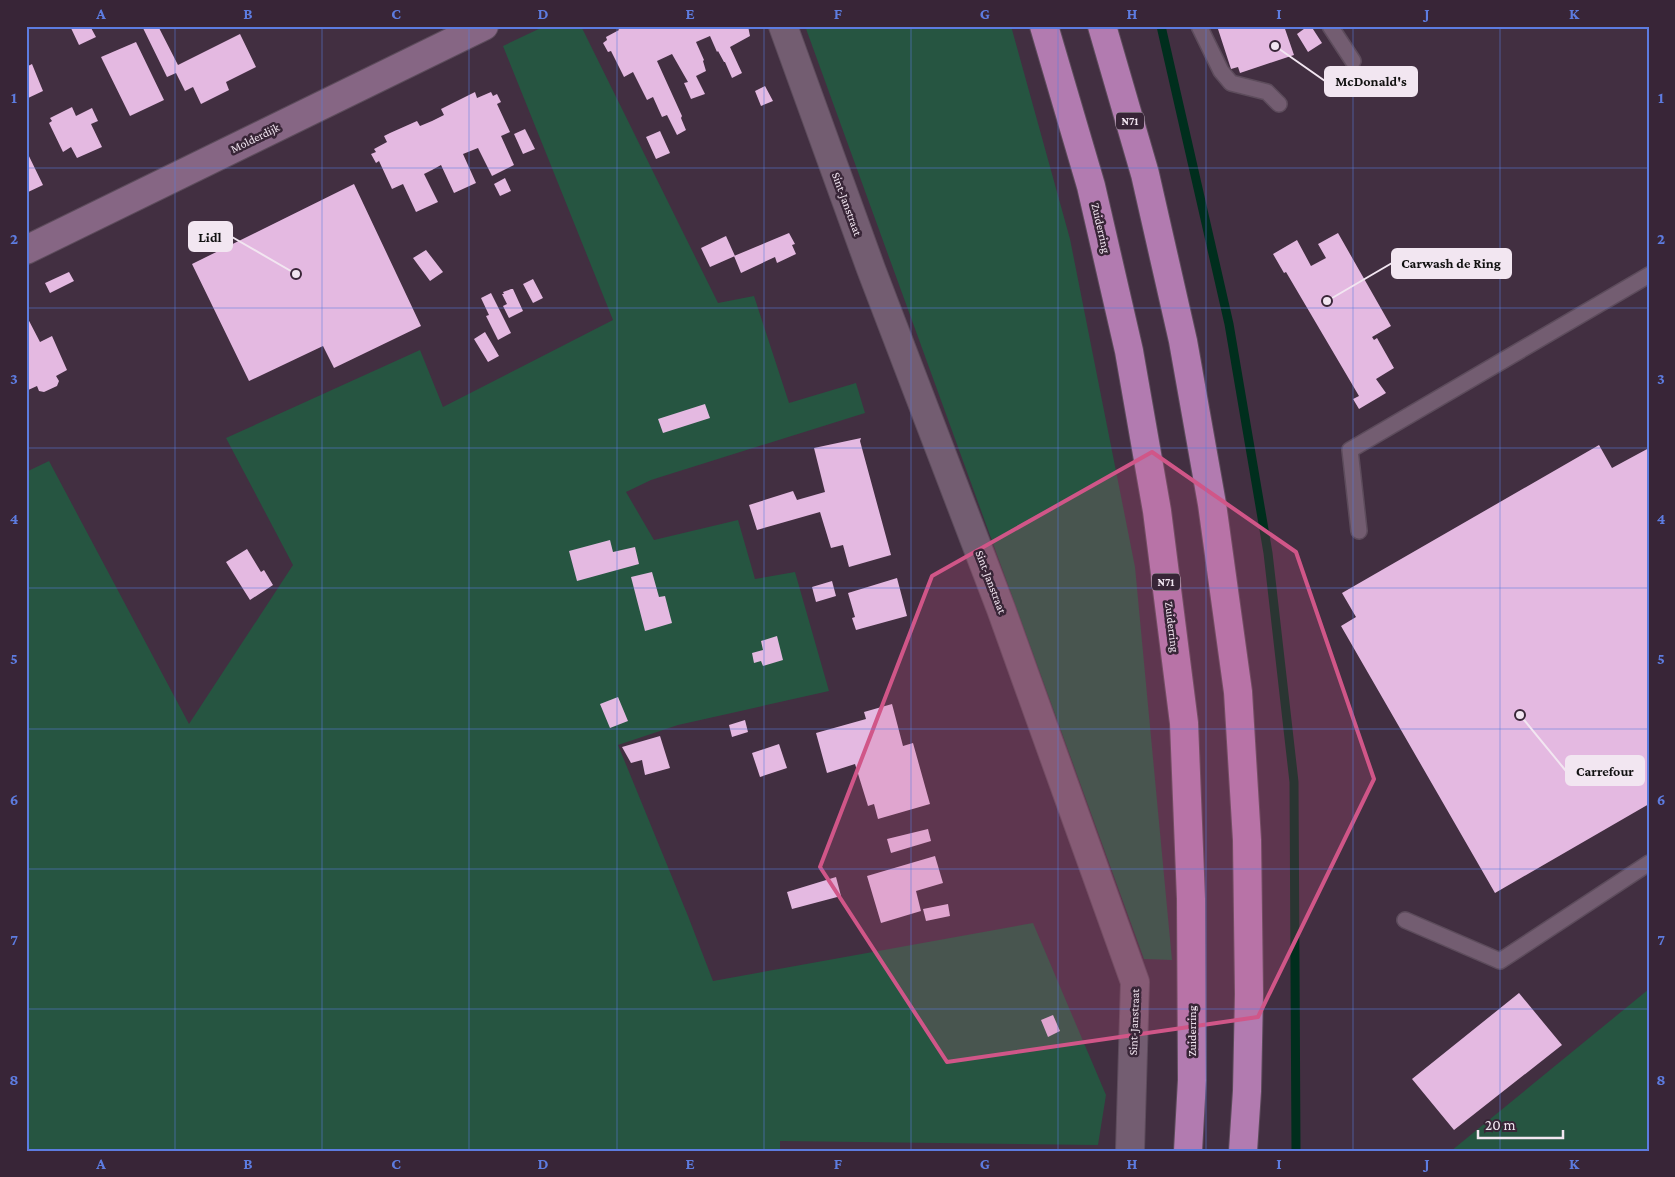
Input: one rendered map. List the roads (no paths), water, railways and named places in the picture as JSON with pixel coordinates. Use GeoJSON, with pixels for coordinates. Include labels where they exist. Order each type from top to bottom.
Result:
{"type":"FeatureCollection","features":[{"type":"Feature","properties":{"kind":"highway","name":"Zuiderring"},"geometry":{"type":"LineString","coordinates":[[1044,26],[1091,186],[1129,351],[1157,511],[1184,724],[1191,900],[1192,1080],[1188,1151]]}},
{"type":"Feature","properties":{"kind":"highway","name":"N71"},"geometry":{"type":"LineString","coordinates":[[1102,26],[1145,174],[1183,341],[1212,504],[1238,692],[1247,840],[1249,994],[1247,1091],[1243,1151]]}},
{"type":"Feature","properties":{"kind":"main road","name":"Molderdijk"},"geometry":{"type":"LineString","coordinates":[[26,250],[484,26]]}},
{"type":"Feature","properties":{"kind":"street","name":"Sint-Janstraat"},"geometry":{"type":"LineString","coordinates":[[784,26],[871,269],[1001,609],[1135,982],[1130,1151]]}},
{"type":"Feature","properties":{"kind":"lane"},"geometry":{"type":"LineString","coordinates":[[1199,26],[1220,71],[1231,83],[1268,92],[1280,104]]}},
{"type":"Feature","properties":{"kind":"lane"},"geometry":{"type":"LineString","coordinates":[[1330,26],[1353,61]]}},
{"type":"Feature","properties":{"kind":"lane"},"geometry":{"type":"LineString","coordinates":[[1359,531],[1350,450],[1649,275]]}},
{"type":"Feature","properties":{"kind":"lane"},"geometry":{"type":"LineString","coordinates":[[1405,920],[1500,961],[1649,863]]}},
{"type":"Feature","properties":{"kind":"waterway"},"geometry":{"type":"LineString","coordinates":[[1161,26],[1229,324],[1268,553],[1294,782],[1296,1151]]}},
{"type":"Feature","properties":{"kind":"place","name":"McDonald's"},"geometry":{"type":"Point","coordinates":[1275,46]}},
{"type":"Feature","properties":{"kind":"place","name":"Lidl"},"geometry":{"type":"Point","coordinates":[296,274]}},
{"type":"Feature","properties":{"kind":"place","name":"Carwash de Ring"},"geometry":{"type":"Point","coordinates":[1327,301]}},
{"type":"Feature","properties":{"kind":"place","name":"Carrefour"},"geometry":{"type":"Point","coordinates":[1520,715]}}]}
